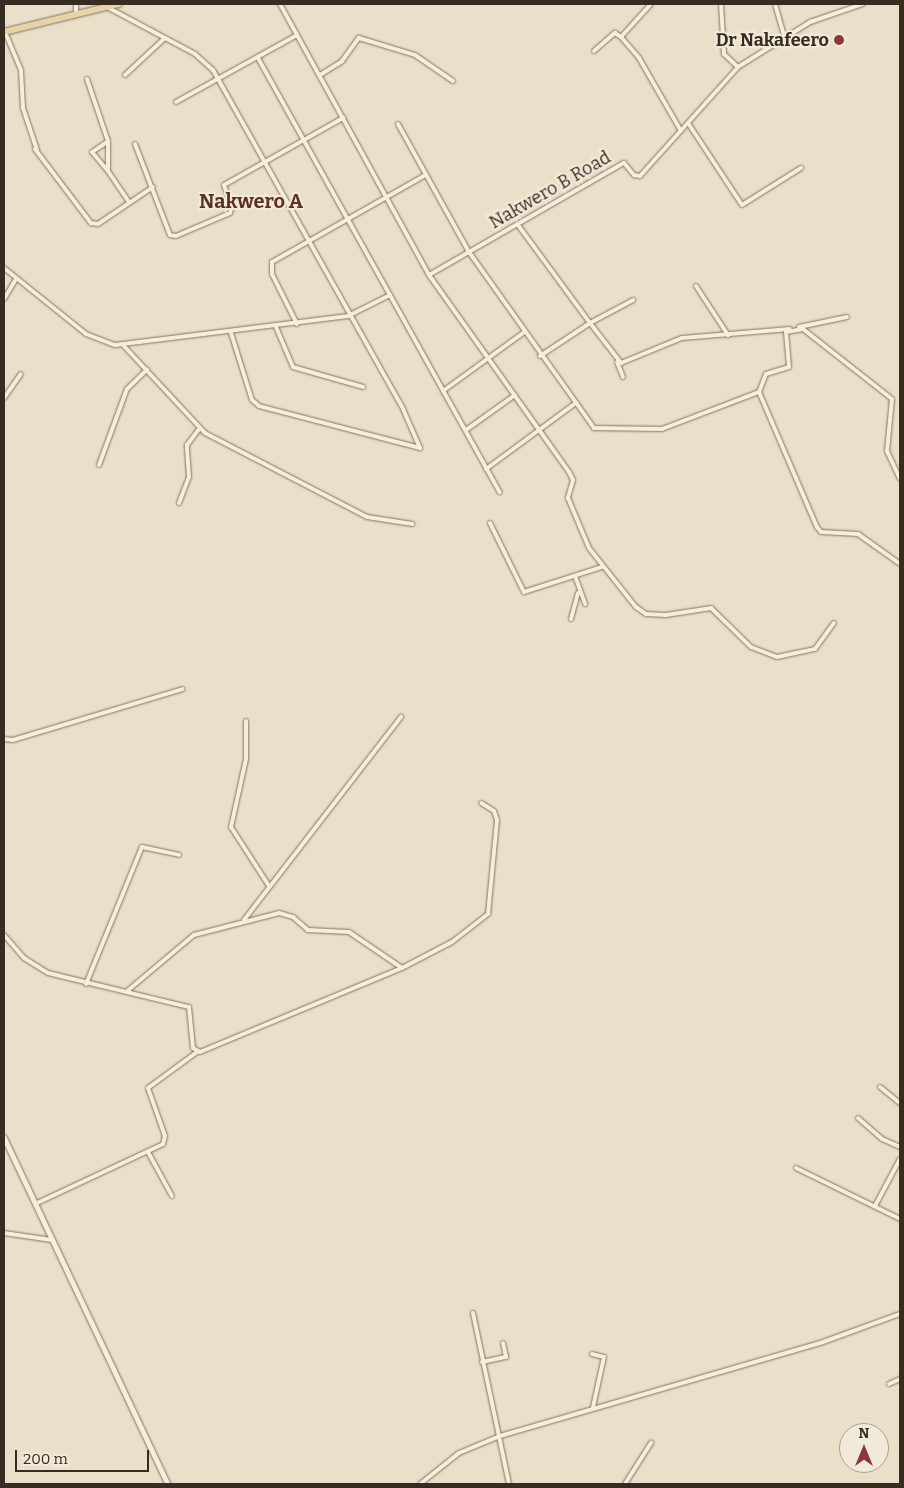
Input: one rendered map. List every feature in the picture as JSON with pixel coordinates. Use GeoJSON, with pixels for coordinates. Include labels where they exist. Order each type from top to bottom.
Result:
{"type":"FeatureCollection","features":[{"type":"Feature","properties":{"kind":"main road"},"geometry":{"type":"LineString","coordinates":[[4,32],[78,7],[107,7],[119,4]]}},
{"type":"Feature","properties":{"kind":"street"},"geometry":{"type":"LineString","coordinates":[[280,4],[388,197],[429,275],[573,480],[570,503],[602,567],[642,612],[666,615],[712,608],[751,647],[777,657],[815,649],[834,623]]}},
{"type":"Feature","properties":{"kind":"street"},"geometry":{"type":"LineString","coordinates":[[621,37],[651,4]]}},
{"type":"Feature","properties":{"kind":"street"},"geometry":{"type":"LineString","coordinates":[[721,4],[724,54],[738,67]]}},
{"type":"Feature","properties":{"kind":"street"},"geometry":{"type":"LineString","coordinates":[[775,4],[786,38]]}},
{"type":"Feature","properties":{"kind":"street"},"geometry":{"type":"LineString","coordinates":[[594,51],[615,33],[621,37],[640,58],[681,131],[738,67],[826,15],[863,4]]}},
{"type":"Feature","properties":{"kind":"street"},"geometry":{"type":"LineString","coordinates":[[107,7],[195,54],[218,80],[306,242],[403,409],[419,448],[259,406],[252,400],[231,333]]}},
{"type":"Feature","properties":{"kind":"street"},"geometry":{"type":"LineString","coordinates":[[4,32],[21,70],[23,108],[36,150],[91,223],[98,224],[153,187]]}},
{"type":"Feature","properties":{"kind":"street"},"geometry":{"type":"LineString","coordinates":[[176,102],[297,35]]}},
{"type":"Feature","properties":{"kind":"street"},"geometry":{"type":"LineString","coordinates":[[125,75],[164,38]]}},
{"type":"Feature","properties":{"kind":"street"},"geometry":{"type":"LineString","coordinates":[[320,75],[342,61],[359,38],[415,55],[452,81]]}},
{"type":"Feature","properties":{"kind":"street"},"geometry":{"type":"LineString","coordinates":[[258,58],[500,492]]}},
{"type":"Feature","properties":{"kind":"street"},"geometry":{"type":"LineString","coordinates":[[87,79],[108,141],[108,171]]}},
{"type":"Feature","properties":{"kind":"street"},"geometry":{"type":"LineString","coordinates":[[135,144],[170,235],[176,236],[230,213],[224,185],[343,118]]}},
{"type":"Feature","properties":{"kind":"street"},"geometry":{"type":"LineString","coordinates":[[688,123],[742,204],[801,168]]}},
{"type":"Feature","properties":{"kind":"street"},"geometry":{"type":"LineString","coordinates":[[398,124],[469,252],[523,333],[594,428],[652,431],[759,392]]}},
{"type":"Feature","properties":{"kind":"street","name":"Nakwero B Road"},"geometry":{"type":"LineString","coordinates":[[429,275],[624,162],[634,175],[640,176],[681,131]]}},
{"type":"Feature","properties":{"kind":"street"},"geometry":{"type":"LineString","coordinates":[[108,141],[92,152],[130,202]]}},
{"type":"Feature","properties":{"kind":"street"},"geometry":{"type":"LineString","coordinates":[[296,324],[270,265],[347,218],[426,175]]}},
{"type":"Feature","properties":{"kind":"street"},"geometry":{"type":"LineString","coordinates":[[518,225],[617,362],[623,377]]}},
{"type":"Feature","properties":{"kind":"street"},"geometry":{"type":"LineString","coordinates":[[4,268],[95,340],[123,345],[231,333],[348,316],[390,295]]}},
{"type":"Feature","properties":{"kind":"street"},"geometry":{"type":"LineString","coordinates":[[4,299],[16,279]]}},
{"type":"Feature","properties":{"kind":"street"},"geometry":{"type":"LineString","coordinates":[[696,286],[728,335]]}},
{"type":"Feature","properties":{"kind":"street"},"geometry":{"type":"LineString","coordinates":[[540,356],[590,323],[633,300]]}},
{"type":"Feature","properties":{"kind":"street"},"geometry":{"type":"LineString","coordinates":[[617,362],[682,338],[728,335],[847,317]]}},
{"type":"Feature","properties":{"kind":"street"},"geometry":{"type":"LineString","coordinates":[[276,327],[292,367],[363,388]]}},
{"type":"Feature","properties":{"kind":"street"},"geometry":{"type":"LineString","coordinates":[[894,404],[803,328],[786,332],[789,366],[766,374],[759,392],[816,527],[821,532],[858,534],[900,564]]}},
{"type":"Feature","properties":{"kind":"street"},"geometry":{"type":"LineString","coordinates":[[443,392],[523,333]]}},
{"type":"Feature","properties":{"kind":"street"},"geometry":{"type":"LineString","coordinates":[[123,345],[200,428],[367,517],[412,524]]}},
{"type":"Feature","properties":{"kind":"street"},"geometry":{"type":"LineString","coordinates":[[99,465],[127,390],[147,370]]}},
{"type":"Feature","properties":{"kind":"street"},"geometry":{"type":"LineString","coordinates":[[4,398],[21,374]]}},
{"type":"Feature","properties":{"kind":"street"},"geometry":{"type":"LineString","coordinates":[[466,430],[515,395]]}},
{"type":"Feature","properties":{"kind":"street"},"geometry":{"type":"LineString","coordinates":[[900,400],[894,404],[887,452],[900,479]]}},
{"type":"Feature","properties":{"kind":"street"},"geometry":{"type":"LineString","coordinates":[[486,469],[539,432],[576,403]]}},
{"type":"Feature","properties":{"kind":"street"},"geometry":{"type":"LineString","coordinates":[[179,503],[189,477],[187,445],[200,428]]}},
{"type":"Feature","properties":{"kind":"street"},"geometry":{"type":"LineString","coordinates":[[490,523],[524,592],[602,567]]}},
{"type":"Feature","properties":{"kind":"street"},"geometry":{"type":"LineString","coordinates":[[575,576],[578,593],[585,604]]}},
{"type":"Feature","properties":{"kind":"street"},"geometry":{"type":"LineString","coordinates":[[572,619],[578,593]]}},
{"type":"Feature","properties":{"kind":"street"},"geometry":{"type":"LineString","coordinates":[[4,739],[13,740],[183,689]]}},
{"type":"Feature","properties":{"kind":"street"},"geometry":{"type":"LineString","coordinates":[[244,920],[401,717]]}},
{"type":"Feature","properties":{"kind":"street"},"geometry":{"type":"LineString","coordinates":[[246,721],[246,759],[231,826],[269,886]]}},
{"type":"Feature","properties":{"kind":"street"},"geometry":{"type":"LineString","coordinates":[[34,1204],[162,1144],[165,1136],[148,1088],[197,1052],[402,968],[452,942],[491,911],[497,820],[494,811],[481,803]]}},
{"type":"Feature","properties":{"kind":"street"},"geometry":{"type":"LineString","coordinates":[[86,984],[142,847],[179,855]]}},
{"type":"Feature","properties":{"kind":"street"},"geometry":{"type":"LineString","coordinates":[[126,992],[194,935],[244,920],[283,914],[308,930],[348,932],[402,968]]}},
{"type":"Feature","properties":{"kind":"street"},"geometry":{"type":"LineString","coordinates":[[4,935],[35,966],[86,984],[189,1007],[197,1052]]}},
{"type":"Feature","properties":{"kind":"street"},"geometry":{"type":"LineString","coordinates":[[880,1087],[900,1103]]}},
{"type":"Feature","properties":{"kind":"street"},"geometry":{"type":"LineString","coordinates":[[858,1118],[882,1139],[900,1147]]}},
{"type":"Feature","properties":{"kind":"street"},"geometry":{"type":"LineString","coordinates":[[4,1137],[51,1240],[168,1484]]}},
{"type":"Feature","properties":{"kind":"street"},"geometry":{"type":"LineString","coordinates":[[148,1152],[172,1196]]}},
{"type":"Feature","properties":{"kind":"street"},"geometry":{"type":"LineString","coordinates":[[875,1206],[900,1159]]}},
{"type":"Feature","properties":{"kind":"street"},"geometry":{"type":"LineString","coordinates":[[796,1168],[900,1219]]}},
{"type":"Feature","properties":{"kind":"street"},"geometry":{"type":"LineString","coordinates":[[4,1233],[51,1240]]}},
{"type":"Feature","properties":{"kind":"street"},"geometry":{"type":"LineString","coordinates":[[473,1313],[509,1484]]}},
{"type":"Feature","properties":{"kind":"street"},"geometry":{"type":"LineString","coordinates":[[420,1484],[459,1453],[500,1436],[593,1407],[830,1340],[900,1314]]}},
{"type":"Feature","properties":{"kind":"street"},"geometry":{"type":"LineString","coordinates":[[482,1362],[506,1356],[503,1343]]}},
{"type":"Feature","properties":{"kind":"street"},"geometry":{"type":"LineString","coordinates":[[592,1354],[604,1357],[593,1407]]}},
{"type":"Feature","properties":{"kind":"street"},"geometry":{"type":"LineString","coordinates":[[889,1384],[900,1379]]}},
{"type":"Feature","properties":{"kind":"street"},"geometry":{"type":"LineString","coordinates":[[625,1484],[651,1443]]}},
{"type":"Feature","properties":{"kind":"place","name":"Dr Nakafeero"},"geometry":{"type":"Point","coordinates":[839,40]}},
{"type":"Feature","properties":{"kind":"district","name":"Nakwero A"},"geometry":{"type":"Point","coordinates":[251,201]}}]}
